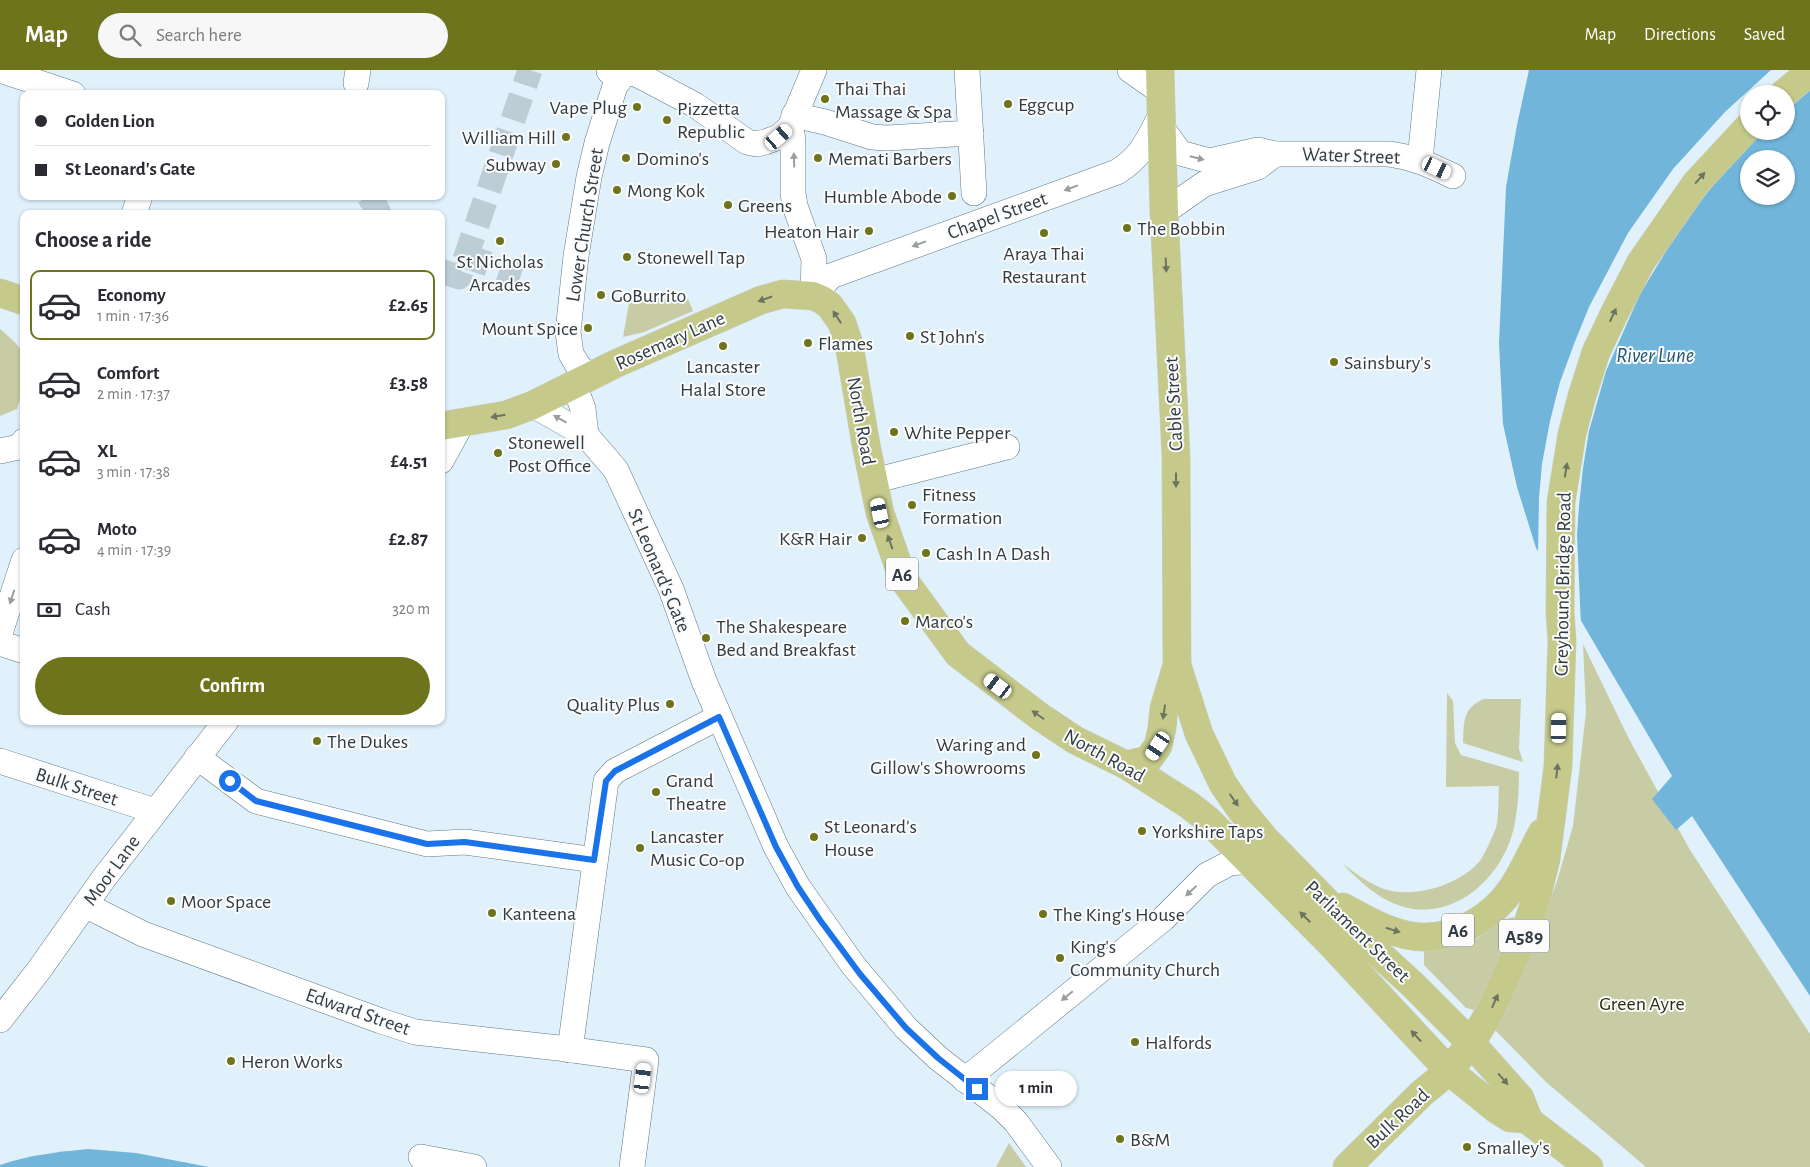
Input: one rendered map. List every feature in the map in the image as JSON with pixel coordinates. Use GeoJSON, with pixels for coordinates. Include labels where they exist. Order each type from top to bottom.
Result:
{"type":"FeatureCollection","features":[{"type":"Feature","properties":{"kind":"main road"},"geometry":{"type":"LineString","coordinates":[[1794,85],[1810,72]]}},
{"type":"Feature","properties":{"kind":"main road","name":"Cable Street"},"geometry":{"type":"LineString","coordinates":[[1161,101],[1164,212],[1176,456],[1176,665],[1199,734]]}},
{"type":"Feature","properties":{"kind":"main road","name":"Greyhound Bridge Road"},"geometry":{"type":"LineString","coordinates":[[1449,1071],[1471,1043],[1491,1010],[1522,942],[1546,858],[1558,766],[1562,640],[1560,612],[1561,502],[1572,434],[1582,396],[1596,352],[1641,262],[1696,183],[1740,136]]}},
{"type":"Feature","properties":{"kind":"main road","name":"Rosemary Lane"},"geometry":{"type":"LineString","coordinates":[[451,424],[506,415],[533,405],[581,380],[761,300],[783,294],[813,296]]}},
{"type":"Feature","properties":{"kind":"main road","name":"North Road"},"geometry":{"type":"LineString","coordinates":[[813,296],[822,300],[836,314],[842,324],[849,344],[880,513],[903,579],[958,654],[1016,699],[1075,740],[1126,765],[1164,789]]}},
{"type":"Feature","properties":{"kind":"main road","name":"A6"},"geometry":{"type":"LineString","coordinates":[[1126,765],[1148,760],[1158,746],[1164,708],[1176,665]]}},
{"type":"Feature","properties":{"kind":"main road","name":"Parliament Street"},"geometry":{"type":"LineString","coordinates":[[1199,734],[1223,784],[1241,810],[1266,840],[1367,943],[1412,984],[1471,1043],[1520,1098],[1528,1119],[1589,1167]]}},
{"type":"Feature","properties":{"kind":"main road","name":"Parliament Street"},"geometry":{"type":"LineString","coordinates":[[1164,789],[1208,820],[1250,861],[1330,943],[1449,1071],[1510,1118],[1528,1119]]}},
{"type":"Feature","properties":{"kind":"main road","name":"A6"},"geometry":{"type":"LineString","coordinates":[[1319,893],[1370,922],[1421,937],[1445,934],[1465,928],[1484,918],[1499,905],[1512,888],[1550,819]]}},
{"type":"Feature","properties":{"kind":"main road","name":"Bulk Road"},"geometry":{"type":"LineString","coordinates":[[1347,1167],[1421,1094],[1449,1071]]}},
{"type":"Feature","properties":{"kind":"street"},"geometry":{"type":"LineString","coordinates":[[0,70],[61,90]]}},
{"type":"Feature","properties":{"kind":"street"},"geometry":{"type":"LineString","coordinates":[[619,71],[636,74],[695,105],[747,142],[757,144],[779,137],[792,121],[814,70]]}},
{"type":"Feature","properties":{"kind":"street"},"geometry":{"type":"LineString","coordinates":[[967,70],[974,193]]}},
{"type":"Feature","properties":{"kind":"street","name":"Water Street"},"geometry":{"type":"LineString","coordinates":[[1130,70],[1161,101],[1180,153],[1191,157],[1210,161],[1258,150],[1275,154],[1388,154],[1420,160],[1453,176]]}},
{"type":"Feature","properties":{"kind":"street"},"geometry":{"type":"LineString","coordinates":[[1420,160],[1429,70]]}},
{"type":"Feature","properties":{"kind":"street","name":"Lower Church Street"},"geometry":{"type":"LineString","coordinates":[[581,380],[571,354],[568,332],[572,291],[589,177],[597,143],[619,71]]}},
{"type":"Feature","properties":{"kind":"street","name":"Chapel Street"},"geometry":{"type":"LineString","coordinates":[[813,296],[831,276],[1117,172],[1131,163],[1145,146],[1161,101]]}},
{"type":"Feature","properties":{"kind":"street"},"geometry":{"type":"LineString","coordinates":[[792,121],[825,122],[872,136],[887,138],[971,133]]}},
{"type":"Feature","properties":{"kind":"street"},"geometry":{"type":"LineString","coordinates":[[792,121],[793,193],[795,206],[814,260],[813,296]]}},
{"type":"Feature","properties":{"kind":"street","name":"Water Street"},"geometry":{"type":"LineString","coordinates":[[1164,212],[1204,184],[1258,167],[1275,154]]}},
{"type":"Feature","properties":{"kind":"street"},"geometry":{"type":"LineString","coordinates":[[581,380],[586,435]]}},
{"type":"Feature","properties":{"kind":"street","name":"St Leonard's Gate"},"geometry":{"type":"LineString","coordinates":[[533,405],[586,435],[616,470],[671,589],[719,717],[776,847],[798,887],[853,965],[906,1028],[938,1058],[1002,1108],[1016,1122],[1049,1167]]}},
{"type":"Feature","properties":{"kind":"street"},"geometry":{"type":"LineString","coordinates":[[445,446],[451,424]]}},
{"type":"Feature","properties":{"kind":"street"},"geometry":{"type":"LineString","coordinates":[[873,481],[1007,448]]}},
{"type":"Feature","properties":{"kind":"street"},"geometry":{"type":"LineString","coordinates":[[0,633],[20,572]]}},
{"type":"Feature","properties":{"kind":"street"},"geometry":{"type":"LineString","coordinates":[[0,643],[20,650]]}},
{"type":"Feature","properties":{"kind":"street"},"geometry":{"type":"LineString","coordinates":[[570,1050],[606,781],[615,771],[719,717]]}},
{"type":"Feature","properties":{"kind":"street","name":"Moor Lane"},"geometry":{"type":"LineString","coordinates":[[0,1020],[39,970],[155,811],[222,725]]}},
{"type":"Feature","properties":{"kind":"street"},"geometry":{"type":"LineString","coordinates":[[197,757],[256,801],[427,844],[465,842],[594,860]]}},
{"type":"Feature","properties":{"kind":"street","name":"Bulk Street"},"geometry":{"type":"LineString","coordinates":[[0,761],[155,811]]}},
{"type":"Feature","properties":{"kind":"street"},"geometry":{"type":"LineString","coordinates":[[965,1080],[1162,919],[1207,875],[1230,862],[1250,861]]}},
{"type":"Feature","properties":{"kind":"street","name":"Edward Street"},"geometry":{"type":"LineString","coordinates":[[85,905],[143,934],[414,1032],[646,1060],[632,1167]]}},
{"type":"Feature","properties":{"kind":"street"},"geometry":{"type":"LineString","coordinates":[[421,1158],[474,1167]]}},
{"type":"Feature","properties":{"kind":"green space"},"geometry":{"type":"Polygon","coordinates":[[[631,292],[667,300],[688,299],[693,311],[644,332],[623,337],[631,292]]]}},
{"type":"Feature","properties":{"kind":"green space"},"geometry":{"type":"Polygon","coordinates":[[[0,329],[12,339],[20,350],[20,397],[17,409],[0,416],[0,329]]]}},
{"type":"Feature","properties":{"kind":"green space","name":"Green Ayre"},"geometry":{"type":"Polygon","coordinates":[[[1583,644],[1629,739],[1690,850],[1810,1034],[1810,1167],[1646,1167],[1546,1082],[1493,1028],[1538,933],[1557,881],[1573,826],[1586,712],[1583,644]]]}},
{"type":"Feature","properties":{"kind":"green space"},"geometry":{"type":"Polygon","coordinates":[[[1447,693],[1453,701],[1455,743],[1461,755],[1519,772],[1515,822],[1502,858],[1492,874],[1478,888],[1463,899],[1446,906],[1427,909],[1408,908],[1380,896],[1342,863],[1378,887],[1396,892],[1409,892],[1435,888],[1448,883],[1470,870],[1481,859],[1496,828],[1499,786],[1446,787],[1447,693]]]}},
{"type":"Feature","properties":{"kind":"green space"},"geometry":{"type":"Polygon","coordinates":[[[1484,699],[1521,699],[1519,749],[1523,762],[1463,743],[1464,723],[1468,712],[1484,699]]]}},
{"type":"Feature","properties":{"kind":"green space"},"geometry":{"type":"Polygon","coordinates":[[[1514,917],[1518,922],[1479,1011],[1466,1008],[1424,965],[1424,950],[1445,949],[1466,944],[1478,938],[1495,925],[1514,917]]]}},
{"type":"Feature","properties":{"kind":"green space"},"geometry":{"type":"Polygon","coordinates":[[[1009,1143],[1026,1167],[996,1167],[1009,1143]]]}},
{"type":"Feature","properties":{"kind":"water","name":"River Lune"},"geometry":{"type":"Polygon","coordinates":[[[1529,70],[1806,70],[1810,86],[1810,996],[1692,816],[1676,830],[1652,799],[1672,776],[1573,607],[1536,548],[1517,487],[1503,424],[1499,343],[1506,187],[1529,70]]]}},
{"type":"Feature","properties":{"kind":"water"},"geometry":{"type":"Polygon","coordinates":[[[88,1149],[136,1153],[209,1167],[0,1167],[0,1165],[32,1156],[88,1149]]]}},
{"type":"Feature","properties":{"kind":"pier"},"geometry":{"type":"Polygon","coordinates":[[[1771,70],[1809,70],[1810,90],[1795,103],[1795,85],[1755,85],[1771,70]]]}},
{"type":"Feature","properties":{"kind":"pier"},"geometry":{"type":"Polygon","coordinates":[[[1740,98],[1740,140],[1754,140],[1745,150],[1740,150],[1740,155],[1685,220],[1640,294],[1606,371],[1589,431],[1583,468],[1577,535],[1581,626],[1538,556],[1539,498],[1542,464],[1560,382],[1589,307],[1628,233],[1673,169],[1740,98]]]}},
{"type":"Feature","properties":{"kind":"tunnel"},"geometry":{"type":"LineString","coordinates":[[445,272],[459,277],[530,70]]}},
{"type":"Feature","properties":{"kind":"tunnel"},"geometry":{"type":"LineString","coordinates":[[371,200],[377,210]]}},
{"type":"Feature","properties":{"kind":"tunnel"},"geometry":{"type":"LineString","coordinates":[[465,256],[521,275]]}},
{"type":"Feature","properties":{"kind":"place","name":"Thai Thai Massage & Spa"},"geometry":{"type":"Point","coordinates":[825,99]}},
{"type":"Feature","properties":{"kind":"place","name":"Eggcup"},"geometry":{"type":"Point","coordinates":[1008,104]}},
{"type":"Feature","properties":{"kind":"place","name":"Vape Plug"},"geometry":{"type":"Point","coordinates":[637,107]}},
{"type":"Feature","properties":{"kind":"place","name":"Pizzetta Republic"},"geometry":{"type":"Point","coordinates":[667,120]}},
{"type":"Feature","properties":{"kind":"place","name":"William Hill"},"geometry":{"type":"Point","coordinates":[566,137]}},
{"type":"Feature","properties":{"kind":"place","name":"Domino's"},"geometry":{"type":"Point","coordinates":[626,158]}},
{"type":"Feature","properties":{"kind":"place","name":"Memati Barbers"},"geometry":{"type":"Point","coordinates":[818,158]}},
{"type":"Feature","properties":{"kind":"place","name":"Subway"},"geometry":{"type":"Point","coordinates":[556,164]}},
{"type":"Feature","properties":{"kind":"place","name":"Mong Kok"},"geometry":{"type":"Point","coordinates":[617,190]}},
{"type":"Feature","properties":{"kind":"place","name":"Humble Abode"},"geometry":{"type":"Point","coordinates":[952,196]}},
{"type":"Feature","properties":{"kind":"place","name":"Greens"},"geometry":{"type":"Point","coordinates":[728,205]}},
{"type":"Feature","properties":{"kind":"place","name":"The Bobbin"},"geometry":{"type":"Point","coordinates":[1127,228]}},
{"type":"Feature","properties":{"kind":"place","name":"Heaton Hair"},"geometry":{"type":"Point","coordinates":[869,231]}},
{"type":"Feature","properties":{"kind":"place","name":"Araya Thai Restaurant"},"geometry":{"type":"Point","coordinates":[1044,233]}},
{"type":"Feature","properties":{"kind":"place","name":"St Nicholas Arcades"},"geometry":{"type":"Point","coordinates":[500,241]}},
{"type":"Feature","properties":{"kind":"place","name":"Stonewell Tap"},"geometry":{"type":"Point","coordinates":[627,257]}},
{"type":"Feature","properties":{"kind":"place","name":"GoBurrito"},"geometry":{"type":"Point","coordinates":[601,295]}},
{"type":"Feature","properties":{"kind":"place","name":"Mount Spice"},"geometry":{"type":"Point","coordinates":[588,328]}},
{"type":"Feature","properties":{"kind":"place","name":"St John's"},"geometry":{"type":"Point","coordinates":[910,336]}},
{"type":"Feature","properties":{"kind":"place","name":"Flames"},"geometry":{"type":"Point","coordinates":[808,343]}},
{"type":"Feature","properties":{"kind":"place","name":"Lancaster Halal Store"},"geometry":{"type":"Point","coordinates":[723,346]}},
{"type":"Feature","properties":{"kind":"place","name":"Sainsbury's"},"geometry":{"type":"Point","coordinates":[1334,362]}},
{"type":"Feature","properties":{"kind":"place","name":"White Pepper"},"geometry":{"type":"Point","coordinates":[894,432]}},
{"type":"Feature","properties":{"kind":"place","name":"Stonewell Post Office"},"geometry":{"type":"Point","coordinates":[498,453]}},
{"type":"Feature","properties":{"kind":"place","name":"Fitness Formation"},"geometry":{"type":"Point","coordinates":[912,505]}},
{"type":"Feature","properties":{"kind":"place","name":"K&R Hair"},"geometry":{"type":"Point","coordinates":[862,538]}},
{"type":"Feature","properties":{"kind":"place","name":"Cash In A Dash"},"geometry":{"type":"Point","coordinates":[926,553]}},
{"type":"Feature","properties":{"kind":"place","name":"Marco's"},"geometry":{"type":"Point","coordinates":[905,621]}},
{"type":"Feature","properties":{"kind":"place","name":"The Shakespeare Bed and Breakfast"},"geometry":{"type":"Point","coordinates":[706,638]}},
{"type":"Feature","properties":{"kind":"place","name":"Quality Plus"},"geometry":{"type":"Point","coordinates":[670,704]}},
{"type":"Feature","properties":{"kind":"place","name":"The Dukes"},"geometry":{"type":"Point","coordinates":[317,741]}},
{"type":"Feature","properties":{"kind":"place","name":"Waring and Gillow's Showrooms"},"geometry":{"type":"Point","coordinates":[1036,755]}},
{"type":"Feature","properties":{"kind":"place","name":"Grand Theatre"},"geometry":{"type":"Point","coordinates":[656,792]}},
{"type":"Feature","properties":{"kind":"place","name":"Yorkshire Taps"},"geometry":{"type":"Point","coordinates":[1142,831]}},
{"type":"Feature","properties":{"kind":"place","name":"St Leonard's House"},"geometry":{"type":"Point","coordinates":[814,837]}},
{"type":"Feature","properties":{"kind":"place","name":"Lancaster Music Co-op"},"geometry":{"type":"Point","coordinates":[640,848]}},
{"type":"Feature","properties":{"kind":"place","name":"Moor Space"},"geometry":{"type":"Point","coordinates":[171,901]}},
{"type":"Feature","properties":{"kind":"place","name":"Kanteena"},"geometry":{"type":"Point","coordinates":[492,913]}},
{"type":"Feature","properties":{"kind":"place","name":"The King's House"},"geometry":{"type":"Point","coordinates":[1043,914]}},
{"type":"Feature","properties":{"kind":"place","name":"King's Community Church"},"geometry":{"type":"Point","coordinates":[1060,958]}},
{"type":"Feature","properties":{"kind":"place","name":"Halfords"},"geometry":{"type":"Point","coordinates":[1135,1042]}},
{"type":"Feature","properties":{"kind":"place","name":"Heron Works"},"geometry":{"type":"Point","coordinates":[231,1061]}},
{"type":"Feature","properties":{"kind":"place","name":"B&M"},"geometry":{"type":"Point","coordinates":[1120,1139]}},
{"type":"Feature","properties":{"kind":"place","name":"Smalley's"},"geometry":{"type":"Point","coordinates":[1467,1147]}},
{"type":"Feature","properties":{"kind":"route"},"geometry":{"type":"LineString","coordinates":[[230,781],[256,801],[427,844],[465,842],[594,860],[606,781],[615,771],[719,717],[776,847],[798,887],[820,920],[860,974],[906,1028],[938,1058],[977,1089]]}}]}
